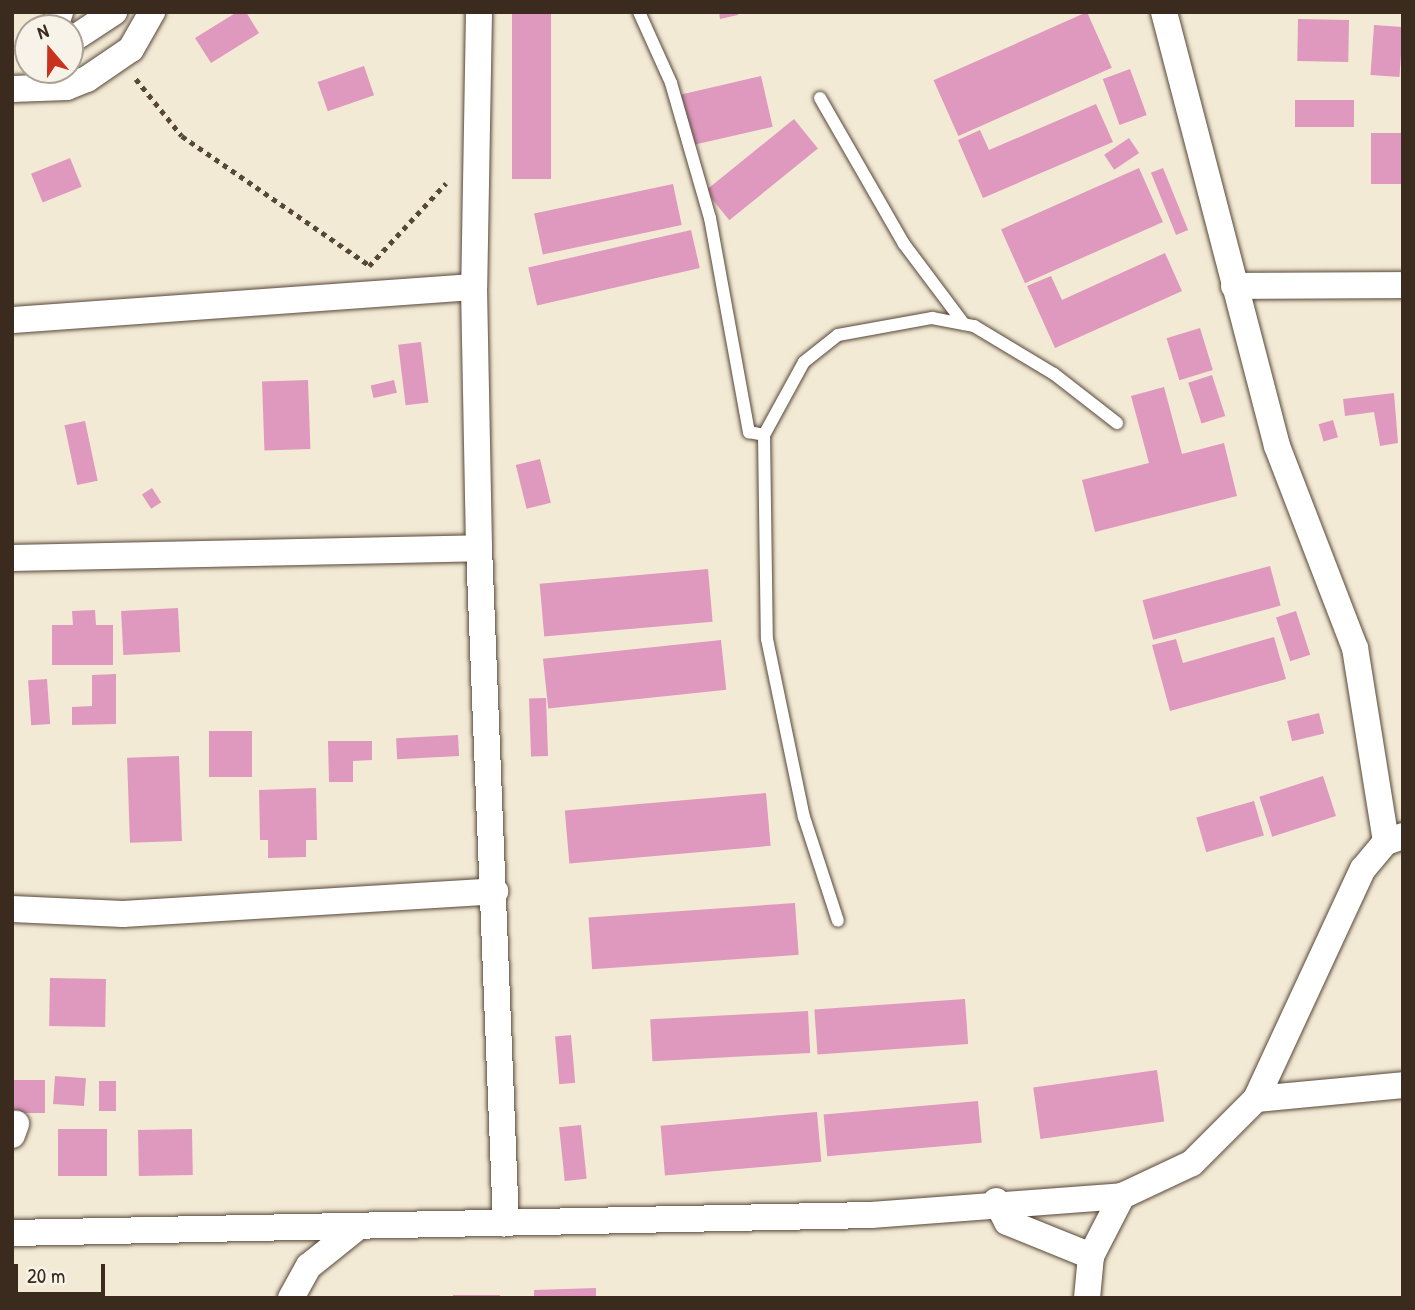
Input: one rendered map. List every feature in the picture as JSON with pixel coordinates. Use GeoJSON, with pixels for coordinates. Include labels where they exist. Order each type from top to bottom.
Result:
{"type":"FeatureCollection","features":[{"type":"Feature","properties":{"kind":"street"},"geometry":{"type":"LineString","coordinates":[[84,32],[114,12]]}},
{"type":"Feature","properties":{"kind":"street"},"geometry":{"type":"LineString","coordinates":[[12,89],[67,87],[123,57],[152,12]]}},
{"type":"Feature","properties":{"kind":"street"},"geometry":{"type":"LineString","coordinates":[[479,12],[474,287],[479,548],[495,891],[506,1223]]}},
{"type":"Feature","properties":{"kind":"street"},"geometry":{"type":"LineString","coordinates":[[12,1233],[354,1230],[506,1223],[871,1216],[996,1201],[1122,1196],[1192,1163],[1256,1099],[1335,923],[1394,839],[1355,648],[1277,446],[1164,12]]}},
{"type":"Feature","properties":{"kind":"street"},"geometry":{"type":"LineString","coordinates":[[1234,286],[1403,285]]}},
{"type":"Feature","properties":{"kind":"street"},"geometry":{"type":"LineString","coordinates":[[12,320],[103,319],[348,295],[474,287]]}},
{"type":"Feature","properties":{"kind":"street"},"geometry":{"type":"LineString","coordinates":[[12,558],[479,548]]}},
{"type":"Feature","properties":{"kind":"street"},"geometry":{"type":"LineString","coordinates":[[12,909],[123,914],[495,891]]}},
{"type":"Feature","properties":{"kind":"street"},"geometry":{"type":"LineString","coordinates":[[1256,1099],[1403,1085]]}},
{"type":"Feature","properties":{"kind":"street"},"geometry":{"type":"LineString","coordinates":[[1087,1298],[1091,1256],[1122,1196]]}},
{"type":"Feature","properties":{"kind":"street"},"geometry":{"type":"LineString","coordinates":[[996,1201],[1007,1222],[1091,1256]]}},
{"type":"Feature","properties":{"kind":"street"},"geometry":{"type":"LineString","coordinates":[[291,1298],[309,1266],[354,1230]]}},
{"type":"Feature","properties":{"kind":"lane"},"geometry":{"type":"LineString","coordinates":[[639,12],[671,83],[710,218],[749,432],[764,435]]}},
{"type":"Feature","properties":{"kind":"lane"},"geometry":{"type":"LineString","coordinates":[[820,98],[904,244],[964,324]]}},
{"type":"Feature","properties":{"kind":"lane"},"geometry":{"type":"LineString","coordinates":[[838,921],[804,817],[767,639],[764,435],[804,362],[838,335],[932,318],[964,324],[1054,374],[1117,423]]}},
{"type":"Feature","properties":{"kind":"path"},"geometry":{"type":"LineString","coordinates":[[123,57],[141,89],[182,136],[369,265]]}},
{"type":"Feature","properties":{"kind":"path"},"geometry":{"type":"LineString","coordinates":[[348,295],[369,265],[477,151]]}},
{"type":"Feature","properties":{"kind":"building"},"geometry":{"type":"Polygon","coordinates":[[[237,12],[246,12],[259,33],[211,63],[195,38],[237,12]]]}},
{"type":"Feature","properties":{"kind":"building"},"geometry":{"type":"Polygon","coordinates":[[[512,12],[551,12],[551,179],[512,179],[512,12]]]}},
{"type":"Feature","properties":{"kind":"building"},"geometry":{"type":"Polygon","coordinates":[[[719,12],[738,12],[738,15],[720,19],[719,12]]]}},
{"type":"Feature","properties":{"kind":"building"},"geometry":{"type":"Polygon","coordinates":[[[1087,12],[1112,68],[958,136],[934,80],[1087,12]]]}},
{"type":"Feature","properties":{"kind":"building"},"geometry":{"type":"Polygon","coordinates":[[[1298,19],[1349,20],[1348,62],[1297,61],[1298,19]]]}},
{"type":"Feature","properties":{"kind":"building"},"geometry":{"type":"Polygon","coordinates":[[[1374,25],[1403,27],[1399,77],[1371,75],[1374,25]]]}},
{"type":"Feature","properties":{"kind":"building"},"geometry":{"type":"Polygon","coordinates":[[[364,66],[374,95],[328,111],[318,82],[364,66]]]}},
{"type":"Feature","properties":{"kind":"building"},"geometry":{"type":"Polygon","coordinates":[[[1130,69],[1147,115],[1120,125],[1103,79],[1130,69]]]}},
{"type":"Feature","properties":{"kind":"building"},"geometry":{"type":"Polygon","coordinates":[[[761,76],[773,127],[692,145],[680,95],[761,76]]]}},
{"type":"Feature","properties":{"kind":"building"},"geometry":{"type":"Polygon","coordinates":[[[1295,100],[1354,100],[1354,127],[1295,127],[1295,100]]]}},
{"type":"Feature","properties":{"kind":"building"},"geometry":{"type":"Polygon","coordinates":[[[1096,104],[1113,142],[983,198],[958,140],[980,130],[989,150],[1096,104]]]}},
{"type":"Feature","properties":{"kind":"building"},"geometry":{"type":"Polygon","coordinates":[[[794,119],[818,149],[729,220],[705,191],[794,119]]]}},
{"type":"Feature","properties":{"kind":"building"},"geometry":{"type":"Polygon","coordinates":[[[1371,133],[1403,133],[1403,184],[1371,184],[1371,133]]]}},
{"type":"Feature","properties":{"kind":"building"},"geometry":{"type":"Polygon","coordinates":[[[1129,138],[1139,153],[1114,170],[1104,155],[1129,138]]]}},
{"type":"Feature","properties":{"kind":"building"},"geometry":{"type":"Polygon","coordinates":[[[70,158],[82,187],[43,202],[31,174],[70,158]]]}},
{"type":"Feature","properties":{"kind":"building"},"geometry":{"type":"Polygon","coordinates":[[[1139,168],[1163,222],[1025,283],[1001,229],[1139,168]]]}},
{"type":"Feature","properties":{"kind":"building"},"geometry":{"type":"Polygon","coordinates":[[[1163,168],[1188,230],[1176,235],[1151,173],[1163,168]]]}},
{"type":"Feature","properties":{"kind":"building"},"geometry":{"type":"Polygon","coordinates":[[[673,184],[682,225],[543,255],[534,214],[673,184]]]}},
{"type":"Feature","properties":{"kind":"building"},"geometry":{"type":"Polygon","coordinates":[[[691,230],[700,268],[537,306],[528,268],[691,230]]]}},
{"type":"Feature","properties":{"kind":"building"},"geometry":{"type":"Polygon","coordinates":[[[1165,253],[1182,291],[1055,348],[1027,286],[1051,276],[1062,300],[1165,253]]]}},
{"type":"Feature","properties":{"kind":"building"},"geometry":{"type":"Polygon","coordinates":[[[1200,328],[1213,370],[1179,380],[1167,338],[1200,328]]]}},
{"type":"Feature","properties":{"kind":"building"},"geometry":{"type":"Polygon","coordinates":[[[421,342],[428,403],[406,405],[398,345],[421,342]]]}},
{"type":"Feature","properties":{"kind":"building"},"geometry":{"type":"Polygon","coordinates":[[[1212,375],[1225,416],[1202,424],[1188,383],[1212,375]]]}},
{"type":"Feature","properties":{"kind":"building"},"geometry":{"type":"Polygon","coordinates":[[[308,380],[310,449],[264,451],[262,382],[308,380]]]}},
{"type":"Feature","properties":{"kind":"building"},"geometry":{"type":"Polygon","coordinates":[[[394,380],[397,393],[374,398],[371,385],[394,380]]]}},
{"type":"Feature","properties":{"kind":"building"},"geometry":{"type":"Polygon","coordinates":[[[1164,387],[1182,454],[1224,443],[1237,496],[1095,532],[1082,480],[1149,463],[1131,396],[1164,387]]]}},
{"type":"Feature","properties":{"kind":"building"},"geometry":{"type":"Polygon","coordinates":[[[1394,393],[1398,443],[1380,446],[1374,412],[1345,416],[1343,399],[1394,393]]]}},
{"type":"Feature","properties":{"kind":"building"},"geometry":{"type":"Polygon","coordinates":[[[1333,420],[1338,437],[1324,441],[1319,424],[1333,420]]]}},
{"type":"Feature","properties":{"kind":"building"},"geometry":{"type":"Polygon","coordinates":[[[85,421],[98,481],[77,485],[64,425],[85,421]]]}},
{"type":"Feature","properties":{"kind":"building"},"geometry":{"type":"Polygon","coordinates":[[[540,459],[551,503],[527,509],[516,465],[540,459]]]}},
{"type":"Feature","properties":{"kind":"building"},"geometry":{"type":"Polygon","coordinates":[[[152,488],[161,502],[151,509],[142,495],[152,488]]]}},
{"type":"Feature","properties":{"kind":"building"},"geometry":{"type":"Polygon","coordinates":[[[1270,566],[1281,606],[1153,640],[1142,600],[1270,566]]]}},
{"type":"Feature","properties":{"kind":"building"},"geometry":{"type":"Polygon","coordinates":[[[708,569],[713,622],[544,637],[540,584],[708,569]]]}},
{"type":"Feature","properties":{"kind":"building"},"geometry":{"type":"Polygon","coordinates":[[[178,608],[180,652],[123,655],[121,611],[178,608]]]}},
{"type":"Feature","properties":{"kind":"building"},"geometry":{"type":"Polygon","coordinates":[[[95,610],[96,625],[113,625],[113,665],[52,665],[52,625],[73,625],[72,611],[95,610]]]}},
{"type":"Feature","properties":{"kind":"building"},"geometry":{"type":"Polygon","coordinates":[[[1296,611],[1310,655],[1290,661],[1276,617],[1296,611]]]}},
{"type":"Feature","properties":{"kind":"building"},"geometry":{"type":"Polygon","coordinates":[[[1274,637],[1286,679],[1170,711],[1152,645],[1176,639],[1183,663],[1274,637]]]}},
{"type":"Feature","properties":{"kind":"building"},"geometry":{"type":"Polygon","coordinates":[[[721,640],[726,690],[548,708],[543,659],[721,640]]]}},
{"type":"Feature","properties":{"kind":"building"},"geometry":{"type":"Polygon","coordinates":[[[116,674],[116,724],[72,725],[72,707],[92,706],[92,675],[116,674]]]}},
{"type":"Feature","properties":{"kind":"building"},"geometry":{"type":"Polygon","coordinates":[[[47,679],[50,724],[31,725],[28,680],[47,679]]]}},
{"type":"Feature","properties":{"kind":"building"},"geometry":{"type":"Polygon","coordinates":[[[546,698],[548,756],[531,757],[529,699],[546,698]]]}},
{"type":"Feature","properties":{"kind":"building"},"geometry":{"type":"Polygon","coordinates":[[[1319,713],[1324,733],[1292,741],[1287,721],[1319,713]]]}},
{"type":"Feature","properties":{"kind":"building"},"geometry":{"type":"Polygon","coordinates":[[[209,731],[252,731],[252,777],[209,777],[209,731]]]}},
{"type":"Feature","properties":{"kind":"building"},"geometry":{"type":"Polygon","coordinates":[[[458,735],[459,756],[397,759],[396,738],[458,735]]]}},
{"type":"Feature","properties":{"kind":"building"},"geometry":{"type":"Polygon","coordinates":[[[328,741],[372,741],[372,760],[353,761],[353,782],[329,782],[328,741]]]}},
{"type":"Feature","properties":{"kind":"building"},"geometry":{"type":"Polygon","coordinates":[[[179,756],[182,841],[130,843],[127,758],[179,756]]]}},
{"type":"Feature","properties":{"kind":"building"},"geometry":{"type":"Polygon","coordinates":[[[1323,776],[1336,816],[1272,837],[1259,797],[1323,776]]]}},
{"type":"Feature","properties":{"kind":"building"},"geometry":{"type":"Polygon","coordinates":[[[316,788],[317,840],[306,840],[306,857],[268,858],[268,840],[260,840],[259,790],[316,788]]]}},
{"type":"Feature","properties":{"kind":"building"},"geometry":{"type":"Polygon","coordinates":[[[766,793],[771,846],[569,863],[565,811],[766,793]]]}},
{"type":"Feature","properties":{"kind":"building"},"geometry":{"type":"Polygon","coordinates":[[[1254,801],[1264,836],[1206,852],[1196,818],[1254,801]]]}},
{"type":"Feature","properties":{"kind":"building"},"geometry":{"type":"Polygon","coordinates":[[[795,903],[799,955],[592,969],[589,917],[795,903]]]}},
{"type":"Feature","properties":{"kind":"building"},"geometry":{"type":"Polygon","coordinates":[[[50,978],[106,979],[105,1027],[49,1026],[50,978]]]}},
{"type":"Feature","properties":{"kind":"building"},"geometry":{"type":"Polygon","coordinates":[[[965,999],[968,1044],[818,1054],[814,1010],[965,999]]]}},
{"type":"Feature","properties":{"kind":"building"},"geometry":{"type":"Polygon","coordinates":[[[808,1011],[810,1053],[652,1061],[650,1019],[808,1011]]]}},
{"type":"Feature","properties":{"kind":"building"},"geometry":{"type":"Polygon","coordinates":[[[571,1035],[575,1083],[559,1084],[555,1036],[571,1035]]]}},
{"type":"Feature","properties":{"kind":"building"},"geometry":{"type":"Polygon","coordinates":[[[1157,1070],[1164,1121],[1040,1139],[1033,1087],[1157,1070]]]}},
{"type":"Feature","properties":{"kind":"building"},"geometry":{"type":"Polygon","coordinates":[[[55,1076],[86,1078],[84,1106],[53,1104],[55,1076]]]}},
{"type":"Feature","properties":{"kind":"building"},"geometry":{"type":"Polygon","coordinates":[[[12,1080],[45,1080],[45,1113],[12,1113],[12,1080]]]}},
{"type":"Feature","properties":{"kind":"building"},"geometry":{"type":"Polygon","coordinates":[[[99,1081],[116,1081],[116,1111],[99,1111],[99,1081]]]}},
{"type":"Feature","properties":{"kind":"building"},"geometry":{"type":"Polygon","coordinates":[[[978,1101],[982,1143],[827,1156],[824,1115],[978,1101]]]}},
{"type":"Feature","properties":{"kind":"building"},"geometry":{"type":"Polygon","coordinates":[[[817,1112],[821,1162],[665,1175],[661,1126],[817,1112]]]}},
{"type":"Feature","properties":{"kind":"building"},"geometry":{"type":"Polygon","coordinates":[[[581,1125],[587,1179],[565,1181],[559,1127],[581,1125]]]}},
{"type":"Feature","properties":{"kind":"building"},"geometry":{"type":"Polygon","coordinates":[[[58,1129],[107,1129],[107,1176],[58,1176],[58,1129]]]}},
{"type":"Feature","properties":{"kind":"building"},"geometry":{"type":"Polygon","coordinates":[[[192,1129],[193,1175],[139,1176],[138,1130],[192,1129]]]}},
{"type":"Feature","properties":{"kind":"building"},"geometry":{"type":"Polygon","coordinates":[[[596,1288],[596,1298],[534,1298],[534,1290],[596,1288]]]}},
{"type":"Feature","properties":{"kind":"building"},"geometry":{"type":"Polygon","coordinates":[[[453,1295],[500,1295],[500,1298],[453,1298],[453,1295]]]}}]}
